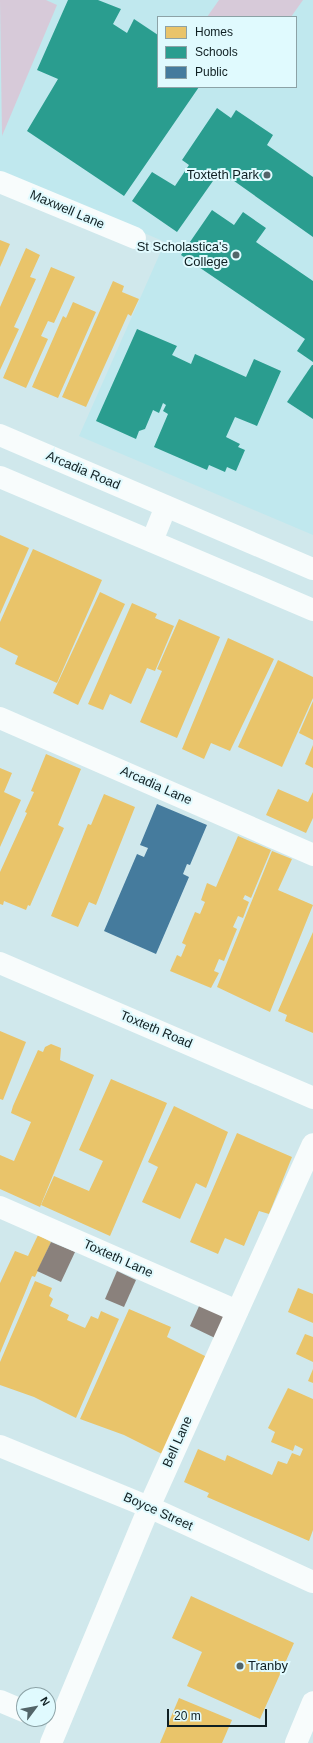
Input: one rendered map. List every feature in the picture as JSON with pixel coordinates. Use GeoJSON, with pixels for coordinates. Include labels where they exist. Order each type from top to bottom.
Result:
{"type":"FeatureCollection","features":[{"type":"Feature","properties":{"kind":"street","name":"Maxwell Lane"},"geometry":{"type":"LineString","coordinates":[[0,182],[135,238]]}},
{"type":"Feature","properties":{"kind":"street","name":"Arcadia Road"},"geometry":{"type":"LineString","coordinates":[[0,435],[313,569]]}},
{"type":"Feature","properties":{"kind":"street"},"geometry":{"type":"LineString","coordinates":[[0,477],[313,610]]}},
{"type":"Feature","properties":{"kind":"street"},"geometry":{"type":"LineString","coordinates":[[152,541],[166,506]]}},
{"type":"Feature","properties":{"kind":"street","name":"Arcadia Lane"},"geometry":{"type":"LineString","coordinates":[[0,718],[313,855]]}},
{"type":"Feature","properties":{"kind":"street","name":"Toxteth Road"},"geometry":{"type":"LineString","coordinates":[[0,963],[313,1098]]}},
{"type":"Feature","properties":{"kind":"street","name":"Bell Lane"},"geometry":{"type":"LineString","coordinates":[[51,1729],[149,1507],[313,1144]]}},
{"type":"Feature","properties":{"kind":"street","name":"Toxteth Lane"},"geometry":{"type":"LineString","coordinates":[[0,1207],[237,1311]]}},
{"type":"Feature","properties":{"kind":"street","name":"Boyce Street"},"geometry":{"type":"LineString","coordinates":[[0,1446],[149,1507],[313,1582]]}},
{"type":"Feature","properties":{"kind":"street"},"geometry":{"type":"LineString","coordinates":[[0,1700],[16,1707]]}},
{"type":"Feature","properties":{"kind":"street"},"geometry":{"type":"LineString","coordinates":[[296,1743],[313,1702]]}},
{"type":"Feature","properties":{"kind":"shaded area","name":"St Scholastica's College"},"geometry":{"type":"Polygon","coordinates":[[[0,0],[313,0],[313,535],[79,436],[165,242],[0,171],[0,0]]]}},
{"type":"Feature","properties":{"kind":"shaded area"},"geometry":{"type":"Polygon","coordinates":[[[0,0],[46,0],[57,5],[2,136],[0,0]]]}},
{"type":"Feature","properties":{"kind":"shaded area"},"geometry":{"type":"Polygon","coordinates":[[[219,0],[303,0],[292,16],[208,16],[219,0]]]}},
{"type":"Feature","properties":{"kind":"building: Homes"},"geometry":{"type":"Polygon","coordinates":[[[0,240],[10,244],[0,267],[0,240]]]}},
{"type":"Feature","properties":{"kind":"building: Homes"},"geometry":{"type":"Polygon","coordinates":[[[26,248],[40,255],[30,277],[36,279],[14,327],[19,329],[0,370],[0,307],[26,248]]]}},
{"type":"Feature","properties":{"kind":"building: Homes"},"geometry":{"type":"Polygon","coordinates":[[[51,267],[75,277],[54,323],[48,321],[41,336],[48,339],[26,388],[3,378],[51,267]]]}},
{"type":"Feature","properties":{"kind":"building: Homes"},"geometry":{"type":"Polygon","coordinates":[[[113,281],[124,286],[122,292],[139,299],[131,316],[128,314],[86,407],[62,397],[113,281]]]}},
{"type":"Feature","properties":{"kind":"building: Homes"},"geometry":{"type":"Polygon","coordinates":[[[73,302],[96,312],[58,398],[32,387],[63,316],[66,318],[73,302]]]}},
{"type":"Feature","properties":{"kind":"building: Homes"},"geometry":{"type":"Polygon","coordinates":[[[0,535],[29,548],[0,614],[0,535]]]}},
{"type":"Feature","properties":{"kind":"building: Homes"},"geometry":{"type":"Polygon","coordinates":[[[33,549],[102,580],[57,683],[15,664],[18,656],[0,647],[0,622],[33,549]]]}},
{"type":"Feature","properties":{"kind":"building: Homes"},"geometry":{"type":"Polygon","coordinates":[[[100,592],[125,604],[78,705],[53,693],[100,592]]]}},
{"type":"Feature","properties":{"kind":"building: Homes"},"geometry":{"type":"Polygon","coordinates":[[[132,603],[157,614],[155,618],[174,626],[155,671],[147,668],[131,704],[110,694],[103,710],[88,704],[132,603]]]}},
{"type":"Feature","properties":{"kind":"building: Homes"},"geometry":{"type":"Polygon","coordinates":[[[179,619],[220,637],[177,738],[140,722],[162,671],[157,669],[179,619]]]}},
{"type":"Feature","properties":{"kind":"building: Homes"},"geometry":{"type":"Polygon","coordinates":[[[228,638],[274,659],[230,751],[211,743],[204,759],[182,749],[228,638]]]}},
{"type":"Feature","properties":{"kind":"building: Homes"},"geometry":{"type":"Polygon","coordinates":[[[278,660],[313,677],[313,698],[282,767],[238,747],[278,660]]]}},
{"type":"Feature","properties":{"kind":"building: Homes"},"geometry":{"type":"Polygon","coordinates":[[[313,701],[313,740],[299,733],[313,701]]]}},
{"type":"Feature","properties":{"kind":"building: Homes"},"geometry":{"type":"Polygon","coordinates":[[[313,745],[313,768],[305,764],[313,745]]]}},
{"type":"Feature","properties":{"kind":"building: Homes"},"geometry":{"type":"Polygon","coordinates":[[[46,754],[81,769],[58,825],[64,828],[30,906],[28,905],[26,910],[4,901],[3,905],[0,904],[0,872],[27,813],[25,812],[34,792],[31,791],[46,754]]]}},
{"type":"Feature","properties":{"kind":"building: Homes"},"geometry":{"type":"Polygon","coordinates":[[[0,768],[12,773],[4,792],[21,800],[0,847],[0,768]]]}},
{"type":"Feature","properties":{"kind":"building: Homes"},"geometry":{"type":"Polygon","coordinates":[[[278,789],[308,802],[313,792],[313,818],[306,833],[266,815],[278,789]]]}},
{"type":"Feature","properties":{"kind":"building: Homes"},"geometry":{"type":"Polygon","coordinates":[[[104,794],[135,807],[96,905],[89,902],[78,927],[51,916],[88,824],[91,825],[104,794]]]}},
{"type":"Feature","properties":{"kind":"building: Homes"},"geometry":{"type":"Polygon","coordinates":[[[238,836],[271,850],[251,898],[245,895],[243,899],[249,902],[243,918],[238,916],[233,927],[237,929],[224,961],[219,959],[214,971],[219,973],[211,988],[170,971],[177,955],[181,957],[186,945],[182,943],[195,912],[200,914],[205,902],[201,900],[207,883],[216,887],[238,836]]]}},
{"type":"Feature","properties":{"kind":"building: Homes"},"geometry":{"type":"Polygon","coordinates":[[[272,851],[292,859],[278,890],[313,905],[270,1012],[217,987],[272,851]]]}},
{"type":"Feature","properties":{"kind":"building: Homes"},"geometry":{"type":"Polygon","coordinates":[[[313,932],[313,1033],[285,1021],[287,1015],[278,1011],[313,932]]]}},
{"type":"Feature","properties":{"kind":"building: Homes"},"geometry":{"type":"Polygon","coordinates":[[[0,1031],[26,1042],[3,1100],[0,1099],[0,1031]]]}},
{"type":"Feature","properties":{"kind":"building: Homes"},"geometry":{"type":"Polygon","coordinates":[[[51,1044],[61,1048],[60,1060],[94,1075],[40,1207],[0,1189],[0,1155],[14,1161],[31,1122],[11,1113],[13,1106],[38,1050],[43,1052],[45,1047],[51,1044]]]}},
{"type":"Feature","properties":{"kind":"building: Homes"},"geometry":{"type":"Polygon","coordinates":[[[111,1079],[167,1103],[110,1236],[41,1205],[54,1176],[89,1191],[103,1161],[79,1150],[111,1079]]]}},
{"type":"Feature","properties":{"kind":"building: Homes"},"geometry":{"type":"Polygon","coordinates":[[[174,1106],[228,1132],[206,1188],[196,1183],[180,1219],[142,1202],[158,1167],[148,1162],[174,1106]]]}},
{"type":"Feature","properties":{"kind":"building: Homes"},"geometry":{"type":"Polygon","coordinates":[[[237,1133],[292,1157],[269,1214],[259,1211],[244,1246],[225,1238],[218,1254],[190,1242],[237,1133]]]}},
{"type":"Feature","properties":{"kind":"building: Homes"},"geometry":{"type":"Polygon","coordinates":[[[38,1235],[51,1242],[35,1277],[32,1276],[0,1353],[0,1283],[15,1251],[28,1256],[38,1235]]]}},
{"type":"Feature","properties":{"kind":"building: Homes"},"geometry":{"type":"Polygon","coordinates":[[[35,1281],[52,1288],[49,1296],[53,1299],[50,1306],[69,1315],[67,1320],[85,1328],[91,1316],[98,1319],[101,1311],[119,1319],[76,1418],[34,1397],[0,1385],[0,1362],[35,1281]]]}},
{"type":"Feature","properties":{"kind":"building: Homes"},"geometry":{"type":"Polygon","coordinates":[[[298,1288],[313,1294],[313,1323],[288,1312],[298,1288]]]}},
{"type":"Feature","properties":{"kind":"building: Homes"},"geometry":{"type":"Polygon","coordinates":[[[129,1309],[171,1327],[167,1337],[207,1357],[164,1455],[124,1435],[80,1419],[129,1309]]]}},
{"type":"Feature","properties":{"kind":"building: Homes"},"geometry":{"type":"Polygon","coordinates":[[[305,1334],[313,1337],[313,1362],[296,1354],[305,1334]]]}},
{"type":"Feature","properties":{"kind":"building: Homes"},"geometry":{"type":"Polygon","coordinates":[[[313,1369],[313,1383],[308,1381],[313,1369]]]}},
{"type":"Feature","properties":{"kind":"building: Homes"},"geometry":{"type":"Polygon","coordinates":[[[288,1388],[313,1399],[313,1530],[309,1541],[207,1497],[209,1493],[184,1482],[198,1449],[225,1461],[227,1455],[272,1475],[278,1461],[287,1464],[292,1453],[300,1456],[303,1449],[295,1445],[293,1451],[271,1442],[275,1432],[268,1428],[288,1388]]]}},
{"type":"Feature","properties":{"kind":"building: Homes","name":"Tranby"},"geometry":{"type":"Polygon","coordinates":[[[191,1596],[294,1643],[260,1719],[187,1686],[202,1652],[172,1638],[191,1596]]]}},
{"type":"Feature","properties":{"kind":"building: Homes"},"geometry":{"type":"Polygon","coordinates":[[[179,1698],[232,1720],[222,1743],[160,1743],[179,1698]]]}},
{"type":"Feature","properties":{"kind":"building: Schools"},"geometry":{"type":"Polygon","coordinates":[[[68,0],[98,0],[121,9],[113,24],[127,33],[134,19],[157,34],[157,88],[198,88],[124,196],[27,131],[58,79],[37,70],[68,0]]]}},
{"type":"Feature","properties":{"kind":"building: Schools","name":"Toxteth Park"},"geometry":{"type":"Polygon","coordinates":[[[217,108],[231,118],[236,110],[273,135],[267,145],[313,177],[313,237],[220,171],[177,232],[132,201],[152,172],[175,186],[189,165],[182,160],[217,108]]]}},
{"type":"Feature","properties":{"kind":"building: Schools"},"geometry":{"type":"Polygon","coordinates":[[[212,210],[234,225],[243,212],[266,228],[256,242],[313,281],[313,362],[297,351],[305,339],[181,255],[212,210]]]}},
{"type":"Feature","properties":{"kind":"building: Schools"},"geometry":{"type":"Polygon","coordinates":[[[137,329],[177,346],[172,355],[191,364],[195,354],[246,377],[254,359],[281,371],[257,426],[235,417],[226,437],[240,444],[238,447],[245,450],[236,471],[227,467],[225,472],[209,465],[207,470],[154,447],[168,414],[163,411],[166,405],[163,403],[159,413],[153,410],[145,429],[139,431],[136,439],[96,421],[137,329]]]}},
{"type":"Feature","properties":{"kind":"building: Schools"},"geometry":{"type":"Polygon","coordinates":[[[313,365],[313,419],[287,402],[313,365]]]}},
{"type":"Feature","properties":{"kind":"building: Public"},"geometry":{"type":"Polygon","coordinates":[[[157,804],[207,825],[190,865],[187,864],[183,874],[189,877],[156,954],[104,931],[137,854],[144,857],[148,848],[140,845],[157,804]]]}},
{"type":"Feature","properties":{"kind":"building: Industry"},"geometry":{"type":"Polygon","coordinates":[[[51,1242],[75,1252],[61,1282],[37,1271],[51,1242]]]}},
{"type":"Feature","properties":{"kind":"building: Industry"},"geometry":{"type":"Polygon","coordinates":[[[117,1271],[136,1280],[124,1307],[105,1299],[117,1271]]]}},
{"type":"Feature","properties":{"kind":"building: Industry"},"geometry":{"type":"Polygon","coordinates":[[[200,1304],[225,1316],[215,1338],[190,1326],[200,1304]]]}},
{"type":"Feature","properties":{"kind":"place","name":"Toxteth Park"},"geometry":{"type":"Point","coordinates":[267,175]}},
{"type":"Feature","properties":{"kind":"place","name":"St Scholastica's College"},"geometry":{"type":"Point","coordinates":[236,255]}},
{"type":"Feature","properties":{"kind":"place","name":"Tranby"},"geometry":{"type":"Point","coordinates":[240,1666]}}]}
